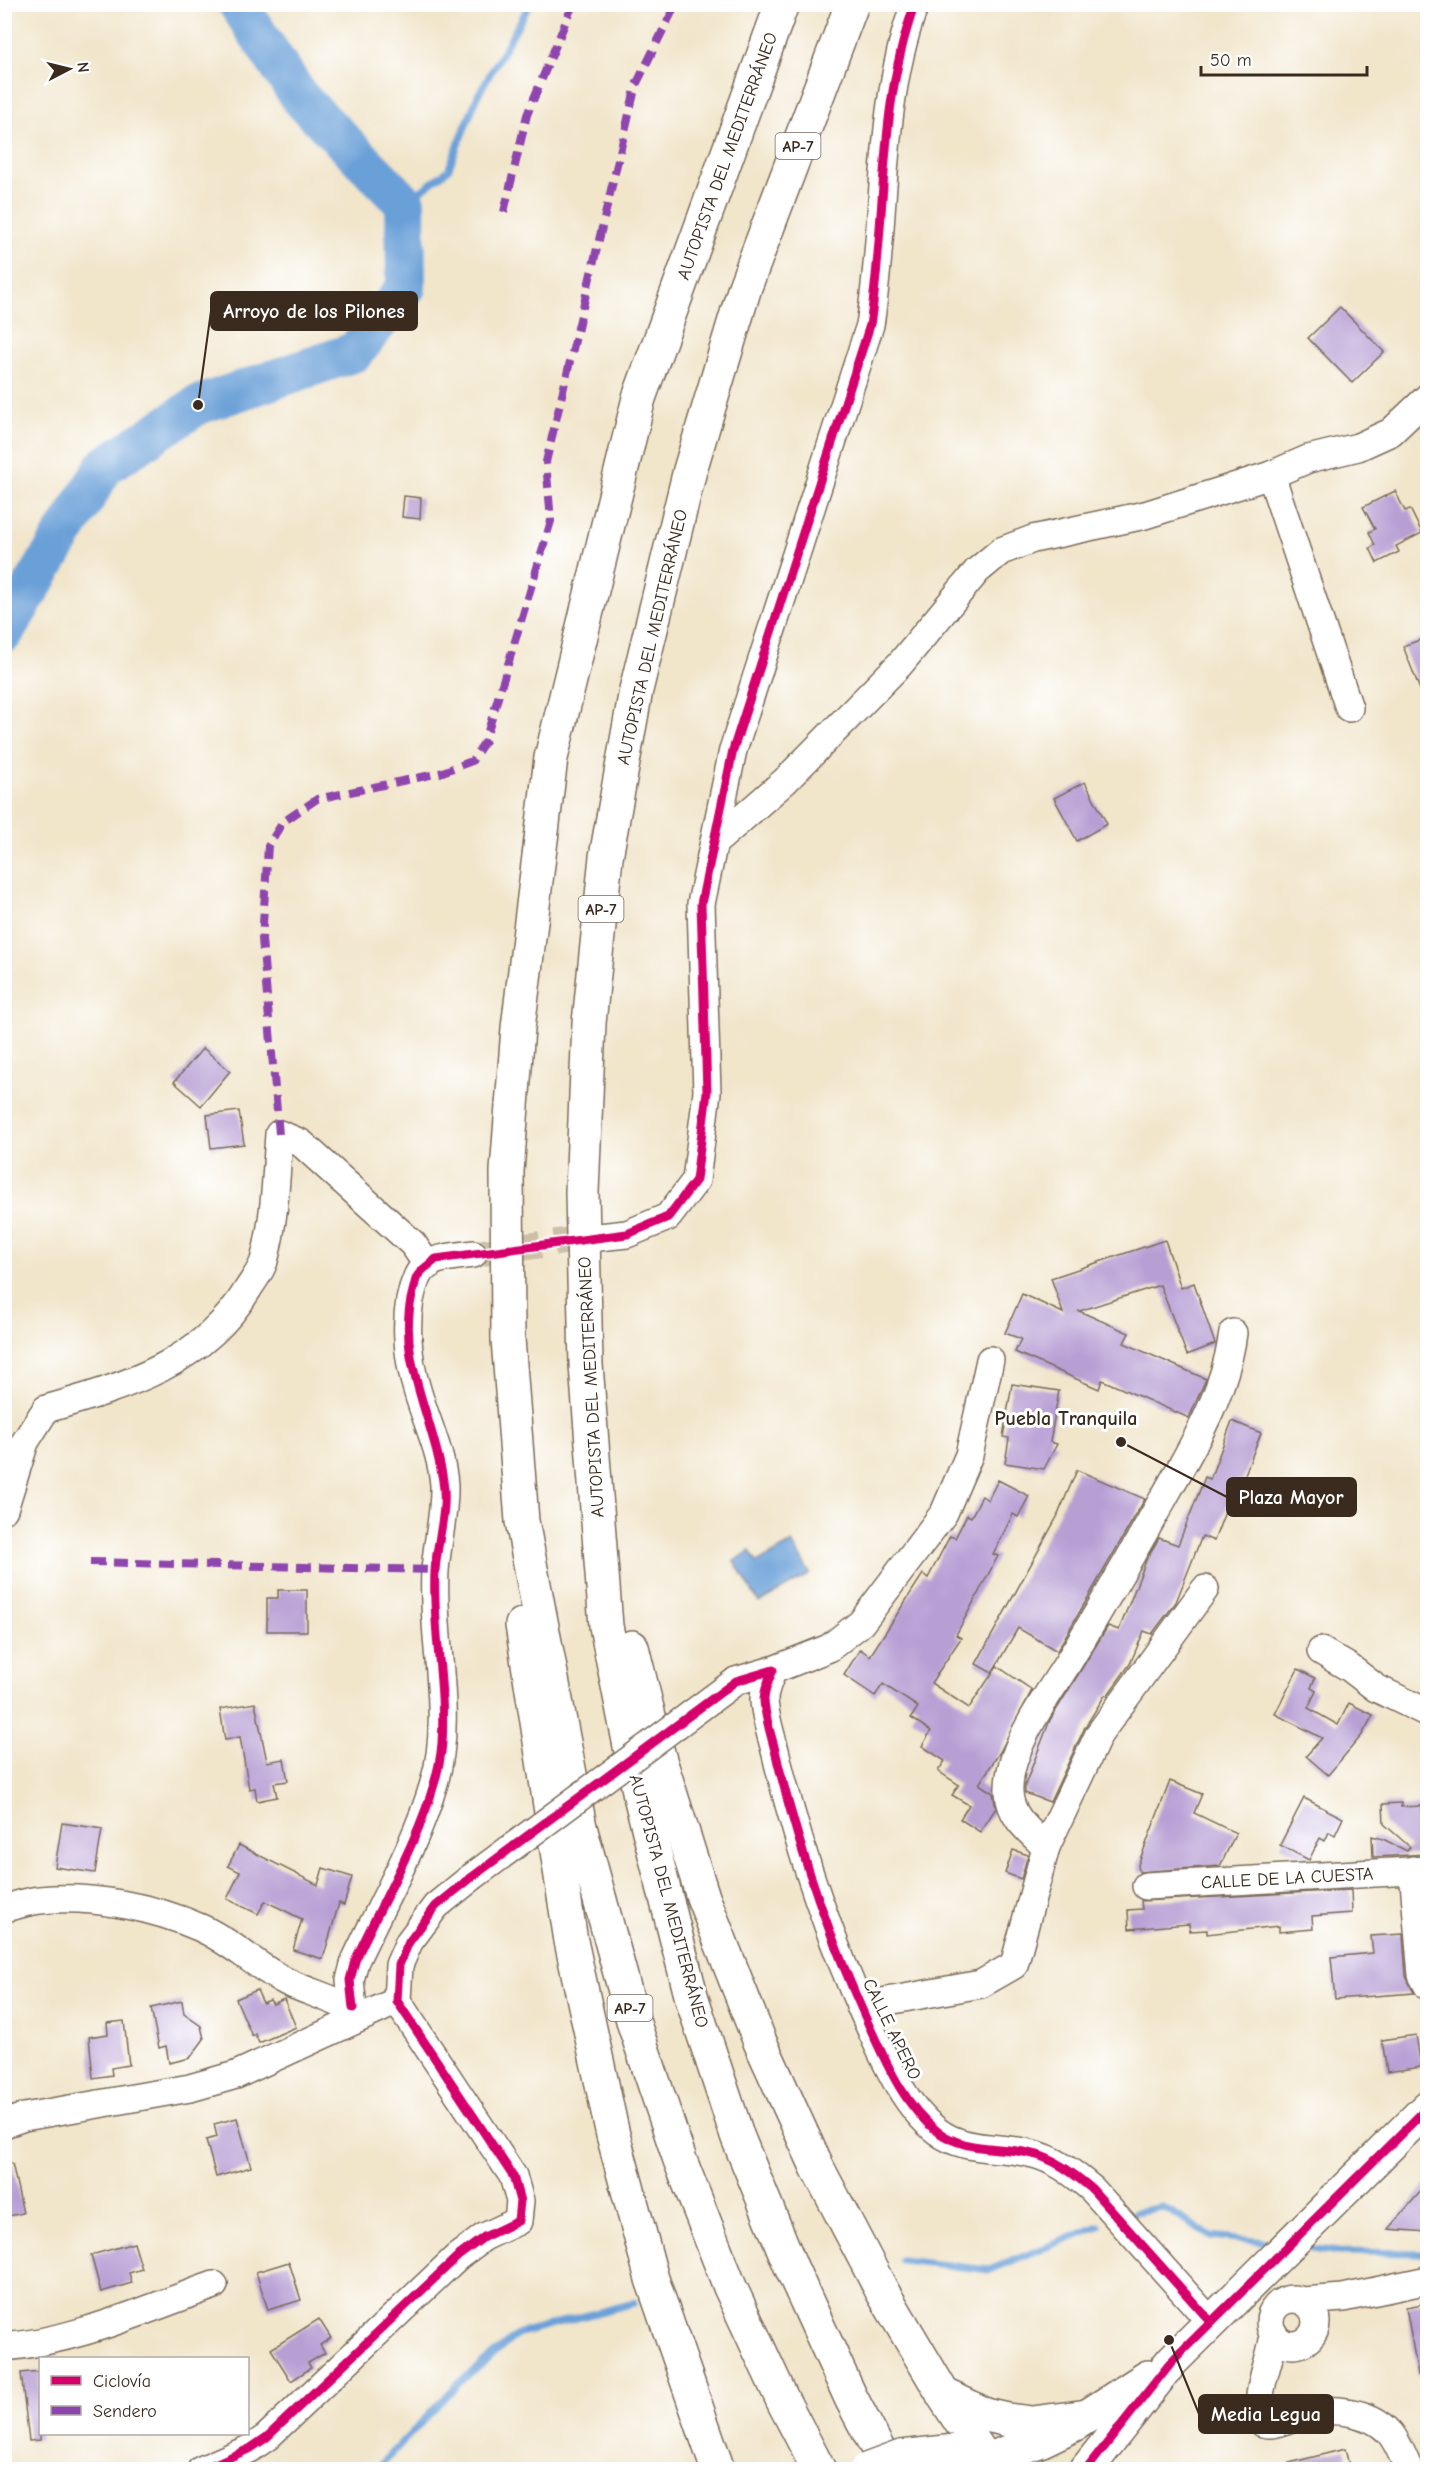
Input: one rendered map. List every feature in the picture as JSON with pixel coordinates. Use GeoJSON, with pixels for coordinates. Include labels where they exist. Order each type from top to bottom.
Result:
{"type":"FeatureCollection","features":[{"type":"Feature","properties":{"kind":"main road","name":"AUTOPISTA DEL MEDITERRÁNEO"},"geometry":{"type":"LineString","coordinates":[[782,4],[639,398],[551,758],[518,1028],[507,1171],[508,1340],[522,1521],[580,1827],[634,2024],[680,2160],[730,2287],[783,2401],[819,2469]]}},
{"type":"Feature","properties":{"kind":"main road","name":"AUTOPISTA DEL MEDITERRÁNEO"},"geometry":{"type":"LineString","coordinates":[[852,4],[745,287],[690,470],[636,690],[606,857],[590,1023],[582,1192],[586,1365],[606,1626],[635,1773],[693,1999],[738,2138],[786,2256],[851,2398],[889,2469]]}},
{"type":"Feature","properties":{"kind":"main road"},"geometry":{"type":"LineString","coordinates":[[522,1521],[519,1596],[522,1632],[571,1941],[613,2135],[649,2268],[718,2469]]}},
{"type":"Feature","properties":{"kind":"main road"},"geometry":{"type":"LineString","coordinates":[[601,1546],[626,1621],[659,1757],[703,1897],[760,2042],[817,2167],[882,2291],[982,2459]]}},
{"type":"Feature","properties":{"kind":"main road"},"geometry":{"type":"LineString","coordinates":[[1086,2469],[1172,2361],[1428,2106]]}},
{"type":"Feature","properties":{"kind":"main road"},"geometry":{"type":"LineString","coordinates":[[866,2469],[901,2457],[982,2459],[1042,2440],[1088,2416],[1172,2361]]}},
{"type":"Feature","properties":{"kind":"main road"},"geometry":{"type":"LineString","coordinates":[[943,2394],[986,2415],[1008,2420],[1032,2423],[1088,2416]]}},
{"type":"Feature","properties":{"kind":"street"},"geometry":{"type":"LineString","coordinates":[[589,1239],[627,1234],[669,1217],[696,1180],[707,1092],[701,904],[733,750],[870,325],[878,272],[886,124],[908,24],[915,4]]}},
{"type":"Feature","properties":{"kind":"street"},"geometry":{"type":"LineString","coordinates":[[714,843],[785,781],[900,664],[976,571],[1001,550],[1033,539],[1145,515],[1271,475],[1308,459],[1358,447],[1391,432],[1428,397]]}},
{"type":"Feature","properties":{"kind":"street"},"geometry":{"type":"LineString","coordinates":[[1271,475],[1349,708]]}},
{"type":"Feature","properties":{"kind":"street"},"geometry":{"type":"LineString","coordinates":[[4,1509],[25,1443],[45,1409],[101,1393],[157,1371],[208,1339],[238,1306],[263,1264],[274,1208],[279,1134],[301,1143],[413,1244],[428,1266]]}},
{"type":"Feature","properties":{"kind":"street"},"geometry":{"type":"LineString","coordinates":[[357,2012],[350,1980],[355,1961],[424,1814],[435,1781],[442,1743],[435,1570],[444,1520],[444,1483],[436,1448],[417,1391],[409,1344],[410,1303],[417,1275],[436,1259],[472,1254]]}},
{"type":"Feature","properties":{"kind":"street"},"geometry":{"type":"LineString","coordinates":[[1046,1847],[1014,1815],[1009,1792],[1014,1763],[1024,1735],[1114,1587],[1207,1421],[1229,1361],[1233,1333]]}},
{"type":"Feature","properties":{"kind":"street"},"geometry":{"type":"LineString","coordinates":[[201,2469],[233,2457],[267,2437],[457,2257],[484,2237],[518,2221],[520,2201],[513,2176],[397,2001],[399,1965],[410,1942],[436,1906],[472,1877],[736,1681],[773,1670],[829,1648],[861,1623],[944,1513],[969,1455],[990,1360]]}},
{"type":"Feature","properties":{"kind":"street"},"geometry":{"type":"LineString","coordinates":[[860,2006],[981,1984],[1014,1965],[1046,1847],[1099,1734],[1205,1589]]}},
{"type":"Feature","properties":{"kind":"street"},"geometry":{"type":"LineString","coordinates":[[1321,1651],[1350,1668],[1376,1688],[1428,1713]]}},
{"type":"Feature","properties":{"kind":"street","name":"CALLE APERO"},"geometry":{"type":"LineString","coordinates":[[773,1670],[764,1700],[793,1824],[820,1907],[860,2006],[886,2063],[914,2107],[937,2131],[957,2142],[1029,2153],[1051,2159],[1071,2172],[1092,2189],[1217,2317]]}},
{"type":"Feature","properties":{"kind":"street"},"geometry":{"type":"LineString","coordinates":[[1420,1870],[1422,1975],[1428,1986]]}},
{"type":"Feature","properties":{"kind":"street","name":"CALLE DE LA CUESTA"},"geometry":{"type":"LineString","coordinates":[[1146,1886],[1420,1870]]}},
{"type":"Feature","properties":{"kind":"street"},"geometry":{"type":"LineString","coordinates":[[4,1908],[39,1900],[99,1901],[153,1912],[202,1929],[283,1980],[312,1995],[357,2012]]}},
{"type":"Feature","properties":{"kind":"street"},"geometry":{"type":"LineString","coordinates":[[4,2124],[24,2117],[190,2088],[236,2075],[357,2012],[397,2001]]}},
{"type":"Feature","properties":{"kind":"street"},"geometry":{"type":"LineString","coordinates":[[1409,2469],[1389,2432],[1372,2420],[1351,2412],[1324,2410],[1303,2413],[1271,2426],[1263,2423],[1260,2416],[1273,2323],[1282,2301],[1343,2298],[1428,2280]]}},
{"type":"Feature","properties":{"kind":"street"},"geometry":{"type":"LineString","coordinates":[[4,2347],[33,2345],[80,2333],[214,2285]]}},
{"type":"Feature","properties":{"kind":"street"},"geometry":{"type":"LineString","coordinates":[[1264,2377],[1307,2335],[1330,2306],[1343,2298]]}},
{"type":"Feature","properties":{"kind":"street"},"geometry":{"type":"LineString","coordinates":[[1303,2301],[1313,2312],[1307,2335]]}},
{"type":"Feature","properties":{"kind":"street"},"geometry":{"type":"LineString","coordinates":[[1217,2317],[1273,2323]]}},
{"type":"Feature","properties":{"kind":"street"},"geometry":{"type":"LineString","coordinates":[[1273,2323],[1285,2343],[1307,2335]]}},
{"type":"Feature","properties":{"kind":"water"},"geometry":{"type":"Polygon","coordinates":[[[792,1543],[810,1574],[759,1603],[734,1561],[750,1551],[757,1563],[792,1543]]]}},
{"type":"Feature","properties":{"kind":"building"},"geometry":{"type":"Polygon","coordinates":[[[1340,307],[1384,352],[1352,383],[1308,338],[1340,307]]]}},
{"type":"Feature","properties":{"kind":"building"},"geometry":{"type":"Polygon","coordinates":[[[1395,491],[1405,511],[1410,509],[1422,533],[1396,546],[1399,552],[1377,563],[1370,548],[1375,545],[1369,532],[1375,529],[1363,507],[1395,491]]]}},
{"type":"Feature","properties":{"kind":"building"},"geometry":{"type":"Polygon","coordinates":[[[404,496],[421,498],[420,519],[402,517],[404,496]]]}},
{"type":"Feature","properties":{"kind":"building"},"geometry":{"type":"Polygon","coordinates":[[[1428,637],[1428,704],[1426,705],[1403,646],[1428,637]]]}},
{"type":"Feature","properties":{"kind":"building"},"geometry":{"type":"Polygon","coordinates":[[[1085,782],[1107,824],[1077,841],[1054,798],[1085,782]]]}},
{"type":"Feature","properties":{"kind":"building"},"geometry":{"type":"Polygon","coordinates":[[[203,1048],[230,1071],[201,1106],[174,1082],[203,1048]]]}},
{"type":"Feature","properties":{"kind":"building"},"geometry":{"type":"Polygon","coordinates":[[[239,1111],[244,1144],[211,1148],[207,1115],[239,1111]]]}},
{"type":"Feature","properties":{"kind":"building"},"geometry":{"type":"Polygon","coordinates":[[[1165,1240],[1181,1288],[1194,1283],[1215,1344],[1187,1355],[1160,1285],[1079,1311],[1129,1333],[1124,1343],[1206,1379],[1189,1418],[1102,1380],[1099,1389],[1015,1352],[1021,1339],[1005,1333],[1022,1294],[1063,1313],[1051,1278],[1165,1240]]]}},
{"type":"Feature","properties":{"kind":"building"},"geometry":{"type":"Polygon","coordinates":[[[1012,1384],[1059,1391],[1050,1442],[1057,1444],[1044,1469],[1005,1463],[1009,1438],[1003,1437],[1012,1384]]]}},
{"type":"Feature","properties":{"kind":"building"},"geometry":{"type":"Polygon","coordinates":[[[1232,1421],[1261,1433],[1242,1482],[1237,1480],[1214,1541],[1202,1536],[1176,1602],[1152,1634],[1144,1631],[1130,1664],[1107,1696],[1105,1695],[1085,1727],[1050,1802],[1025,1793],[1025,1785],[1050,1720],[1108,1626],[1119,1630],[1147,1558],[1159,1538],[1178,1545],[1205,1477],[1210,1479],[1232,1421]]]}},
{"type":"Feature","properties":{"kind":"building"},"geometry":{"type":"Polygon","coordinates":[[[1077,1470],[1145,1499],[1057,1651],[1018,1628],[992,1673],[976,1664],[1057,1517],[1077,1470]]]}},
{"type":"Feature","properties":{"kind":"building"},"geometry":{"type":"Polygon","coordinates":[[[998,1480],[1029,1496],[1018,1517],[1013,1514],[993,1554],[998,1556],[956,1635],[961,1638],[931,1683],[969,1708],[997,1666],[1032,1690],[1000,1752],[979,1784],[993,1793],[996,1808],[980,1832],[960,1819],[969,1805],[952,1795],[959,1785],[938,1771],[945,1761],[922,1746],[931,1731],[911,1718],[918,1707],[883,1684],[875,1696],[844,1675],[860,1649],[870,1656],[923,1574],[928,1578],[950,1536],[955,1538],[967,1515],[971,1517],[982,1496],[988,1500],[998,1480]]]}},
{"type":"Feature","properties":{"kind":"building"},"geometry":{"type":"Polygon","coordinates":[[[278,1590],[307,1590],[307,1631],[267,1631],[267,1598],[278,1598],[278,1590]]]}},
{"type":"Feature","properties":{"kind":"building"},"geometry":{"type":"Polygon","coordinates":[[[1298,1669],[1315,1678],[1311,1688],[1316,1691],[1308,1708],[1338,1725],[1349,1703],[1373,1715],[1362,1735],[1328,1775],[1306,1756],[1322,1738],[1275,1714],[1298,1669]]]}},
{"type":"Feature","properties":{"kind":"building"},"geometry":{"type":"Polygon","coordinates":[[[255,1703],[267,1762],[284,1759],[288,1781],[274,1783],[277,1797],[257,1801],[255,1788],[249,1789],[240,1737],[225,1740],[220,1709],[255,1703]]]}},
{"type":"Feature","properties":{"kind":"building"},"geometry":{"type":"Polygon","coordinates":[[[1170,1781],[1202,1794],[1194,1813],[1236,1833],[1220,1866],[1139,1872],[1138,1865],[1170,1781]]]}},
{"type":"Feature","properties":{"kind":"building"},"geometry":{"type":"Polygon","coordinates":[[[1304,1798],[1343,1818],[1335,1835],[1329,1832],[1325,1841],[1320,1838],[1309,1860],[1280,1845],[1304,1798]]]}},
{"type":"Feature","properties":{"kind":"building"},"geometry":{"type":"Polygon","coordinates":[[[1401,1803],[1401,1807],[1422,1806],[1422,1820],[1428,1820],[1428,1854],[1373,1857],[1372,1836],[1407,1851],[1410,1847],[1384,1824],[1383,1804],[1401,1803]]]}},
{"type":"Feature","properties":{"kind":"building"},"geometry":{"type":"Polygon","coordinates":[[[62,1823],[102,1829],[95,1873],[55,1867],[62,1823]]]}},
{"type":"Feature","properties":{"kind":"building"},"geometry":{"type":"Polygon","coordinates":[[[239,1845],[318,1885],[323,1868],[352,1877],[344,1905],[339,1903],[323,1959],[293,1950],[302,1919],[265,1901],[258,1914],[227,1899],[240,1872],[228,1866],[239,1845]]]}},
{"type":"Feature","properties":{"kind":"building"},"geometry":{"type":"Polygon","coordinates":[[[1013,1850],[1028,1855],[1021,1879],[1005,1873],[1013,1850]]]}},
{"type":"Feature","properties":{"kind":"building"},"geometry":{"type":"Polygon","coordinates":[[[1351,1890],[1352,1913],[1312,1916],[1313,1929],[1279,1932],[1279,1926],[1207,1934],[1207,1930],[1190,1931],[1189,1924],[1129,1929],[1128,1910],[1142,1909],[1141,1901],[1351,1890]]]}},
{"type":"Feature","properties":{"kind":"building"},"geometry":{"type":"Polygon","coordinates":[[[1403,1934],[1406,1976],[1414,1993],[1335,1999],[1331,1957],[1373,1953],[1371,1936],[1403,1934]]]}},
{"type":"Feature","properties":{"kind":"building"},"geometry":{"type":"Polygon","coordinates":[[[257,1990],[263,2003],[270,2000],[273,2004],[284,1999],[296,2027],[259,2043],[255,2034],[252,2036],[236,1999],[257,1990]]]}},
{"type":"Feature","properties":{"kind":"building"},"geometry":{"type":"Polygon","coordinates":[[[182,2001],[184,2014],[201,2026],[204,2039],[190,2058],[169,2063],[166,2046],[159,2048],[151,2008],[182,2001]]]}},
{"type":"Feature","properties":{"kind":"building"},"geometry":{"type":"Polygon","coordinates":[[[124,2021],[129,2065],[111,2068],[112,2075],[93,2078],[89,2037],[108,2034],[107,2023],[124,2021]]]}},
{"type":"Feature","properties":{"kind":"building"},"geometry":{"type":"Polygon","coordinates":[[[1416,2035],[1421,2067],[1387,2072],[1382,2040],[1416,2035]]]}},
{"type":"Feature","properties":{"kind":"building"},"geometry":{"type":"Polygon","coordinates":[[[237,2118],[251,2167],[216,2177],[206,2140],[217,2137],[214,2124],[237,2118]]]}},
{"type":"Feature","properties":{"kind":"building"},"geometry":{"type":"Polygon","coordinates":[[[12,2163],[23,2213],[4,2217],[4,2164],[12,2163]]]}},
{"type":"Feature","properties":{"kind":"building"},"geometry":{"type":"Polygon","coordinates":[[[1428,2183],[1428,2232],[1388,2229],[1428,2183]]]}},
{"type":"Feature","properties":{"kind":"building"},"geometry":{"type":"Polygon","coordinates":[[[134,2243],[142,2269],[129,2273],[132,2283],[101,2292],[91,2255],[134,2243]]]}},
{"type":"Feature","properties":{"kind":"building"},"geometry":{"type":"Polygon","coordinates":[[[289,2262],[301,2300],[268,2310],[256,2272],[289,2262]]]}},
{"type":"Feature","properties":{"kind":"building"},"geometry":{"type":"Polygon","coordinates":[[[1428,2303],[1428,2375],[1418,2375],[1406,2307],[1428,2303]]]}},
{"type":"Feature","properties":{"kind":"building"},"geometry":{"type":"Polygon","coordinates":[[[319,2319],[331,2338],[320,2345],[325,2353],[308,2363],[311,2368],[291,2381],[271,2349],[319,2319]]]}},
{"type":"Feature","properties":{"kind":"building"},"geometry":{"type":"Polygon","coordinates":[[[39,2371],[40,2440],[29,2441],[21,2373],[39,2371]]]}},
{"type":"Feature","properties":{"kind":"building"},"geometry":{"type":"Polygon","coordinates":[[[1345,2449],[1350,2469],[1290,2469],[1289,2463],[1345,2449]]]}},
{"type":"Feature","properties":{"kind":"waterway"},"geometry":{"type":"LineString","coordinates":[[4,633],[105,466],[198,405],[355,352],[406,287],[405,203],[300,98],[238,4]]}},
{"type":"Feature","properties":{"kind":"waterway"},"geometry":{"type":"LineString","coordinates":[[405,203],[448,170],[478,95],[530,4]]}},
{"type":"Feature","properties":{"kind":"waterway"},"geometry":{"type":"LineString","coordinates":[[1135,2212],[1163,2207],[1211,2236],[1264,2242]]}},
{"type":"Feature","properties":{"kind":"waterway"},"geometry":{"type":"LineString","coordinates":[[901,2260],[989,2270],[1099,2226]]}},
{"type":"Feature","properties":{"kind":"waterway"},"geometry":{"type":"LineString","coordinates":[[1311,2248],[1338,2252],[1428,2253]]}},
{"type":"Feature","properties":{"kind":"waterway"},"geometry":{"type":"LineString","coordinates":[[376,2470],[458,2384],[519,2333],[634,2303]]}},
{"type":"Feature","properties":{"kind":"tunnel"},"geometry":{"type":"LineString","coordinates":[[473,1254],[589,1238]]}},
{"type":"Feature","properties":{"kind":"marked path"},"geometry":{"type":"LineString","coordinates":[[504,212],[527,115],[571,9],[577,4]]}},
{"type":"Feature","properties":{"kind":"marked path"},"geometry":{"type":"LineString","coordinates":[[279,1134],[262,939],[268,846],[283,822],[317,799],[440,773],[472,761],[485,741],[551,521],[546,462],[636,85],[676,4]]}},
{"type":"Feature","properties":{"kind":"marked path"},"geometry":{"type":"LineString","coordinates":[[90,1562],[435,1570]]}},
{"type":"Feature","properties":{"kind":"cycle path"},"geometry":{"type":"LineString","coordinates":[[353,2008],[350,1980],[355,1961],[420,1825],[438,1769],[442,1743],[443,1722],[435,1614],[435,1571],[444,1492],[438,1457],[412,1363],[409,1315],[415,1282],[421,1272],[436,1259],[627,1234],[668,1217],[696,1180],[707,1092],[701,904],[733,750],[870,325],[894,83],[915,4]]}},
{"type":"Feature","properties":{"kind":"cycle path"},"geometry":{"type":"LineString","coordinates":[[201,2470],[251,2448],[267,2437],[457,2257],[484,2237],[518,2221],[520,2201],[513,2176],[397,2001],[399,1965],[409,1942],[436,1906],[472,1877],[736,1681],[773,1670],[764,1696],[766,1715],[806,1862],[853,1989],[873,2035],[904,2095],[925,2120],[947,2138],[970,2145],[1038,2155],[1055,2162],[1078,2177],[1092,2189],[1211,2322]]}},
{"type":"Feature","properties":{"kind":"cycle path"},"geometry":{"type":"LineString","coordinates":[[1086,2470],[1172,2361],[1428,2107]]}},
{"type":"Feature","properties":{"kind":"place","name":"Arroyo de los Pilones"},"geometry":{"type":"Point","coordinates":[198,405]}},
{"type":"Feature","properties":{"kind":"place","name":"Plaza Mayor"},"geometry":{"type":"Point","coordinates":[1121,1442]}},
{"type":"Feature","properties":{"kind":"place","name":"Media Legua"},"geometry":{"type":"Point","coordinates":[1169,2340]}},
{"type":"Feature","properties":{"kind":"district","name":"Puebla Tranquila"},"geometry":{"type":"Point","coordinates":[1066,1418]}}]}
